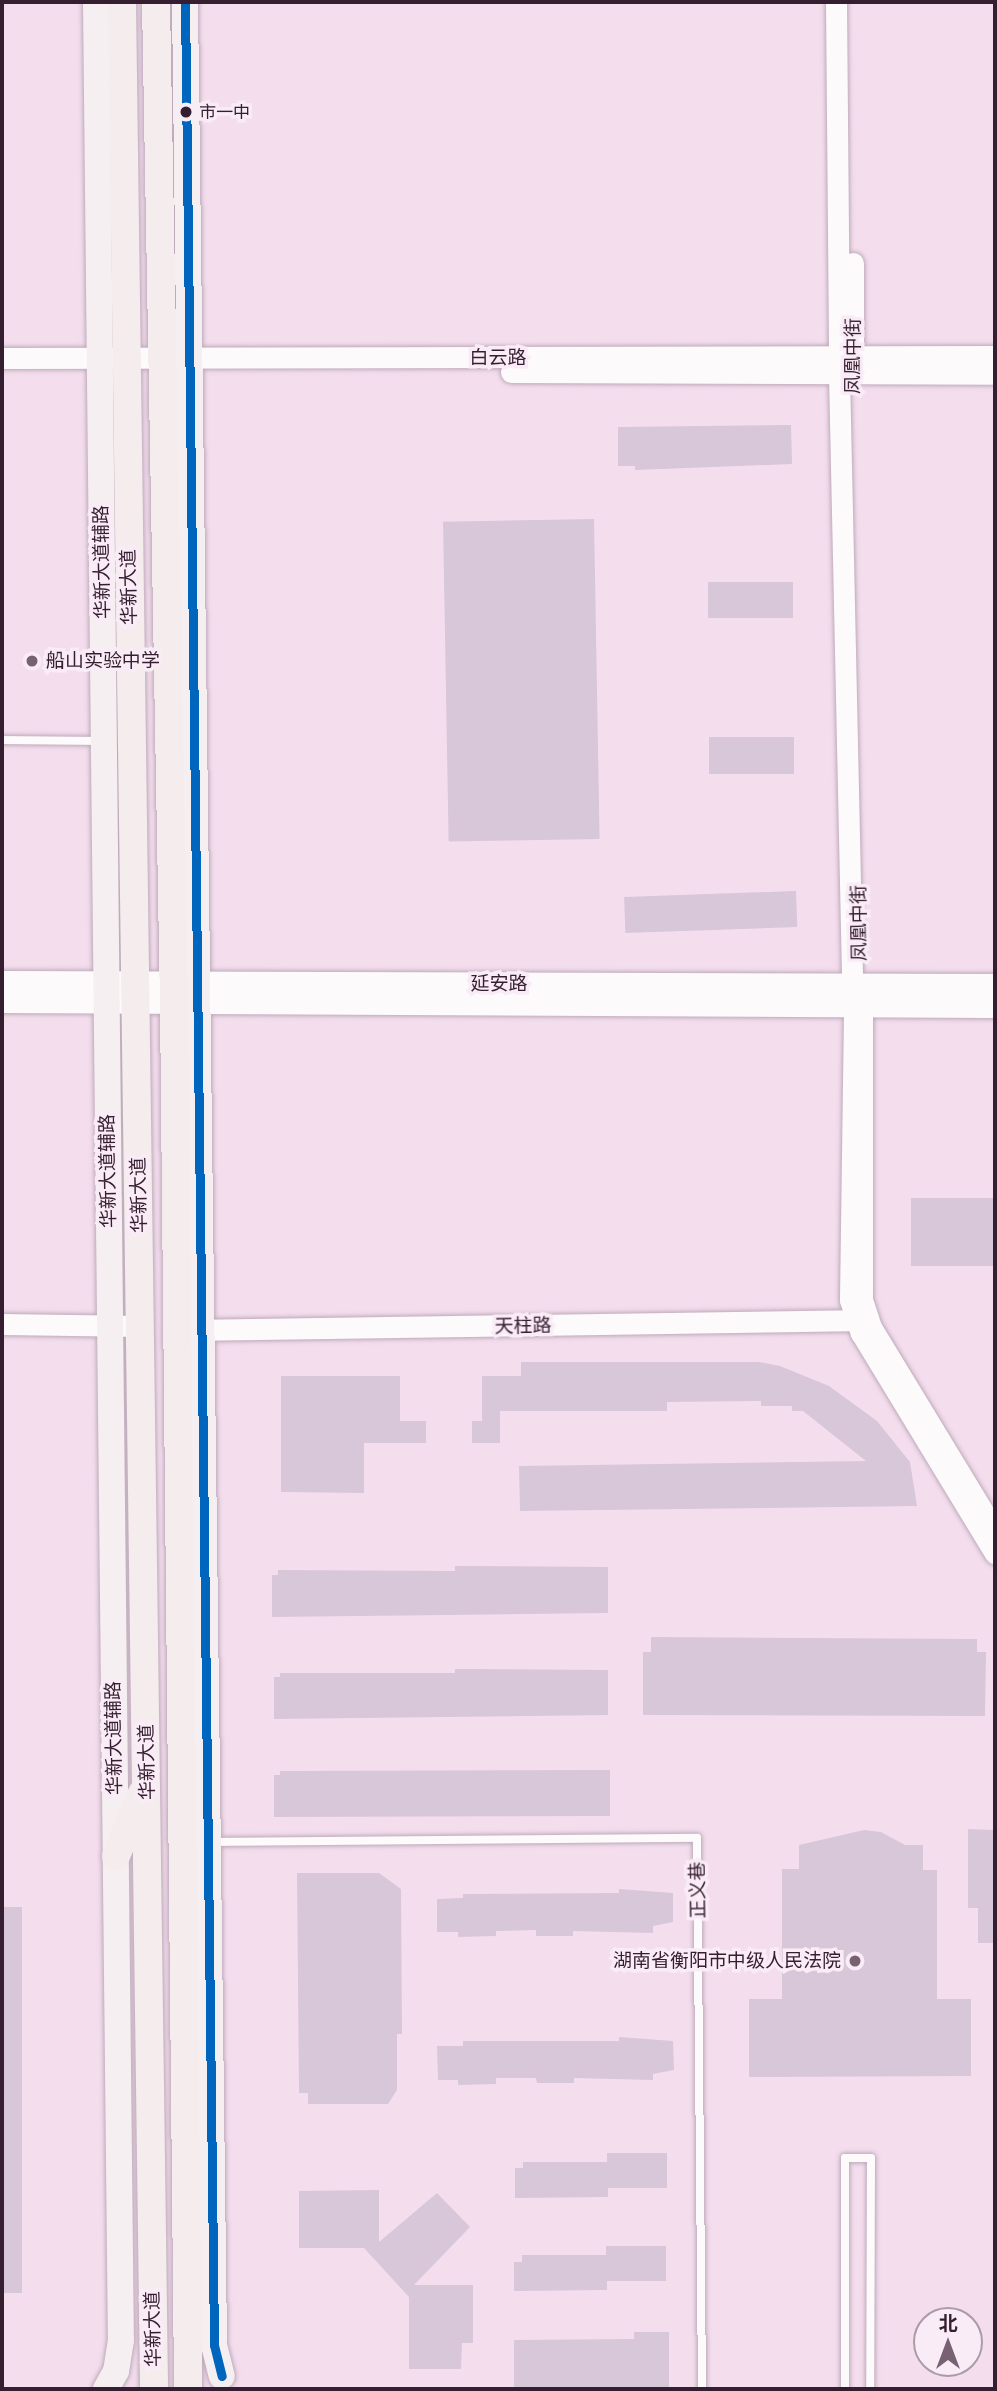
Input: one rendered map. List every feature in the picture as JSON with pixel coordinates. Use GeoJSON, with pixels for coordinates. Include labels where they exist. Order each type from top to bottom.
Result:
{"type":"FeatureCollection","features":[{"type":"Feature","properties":{"kind":"highway","name":"华新大道"},"geometry":{"type":"LineString","coordinates":[[122,2],[112,364],[136,992],[154,2389]]}},
{"type":"Feature","properties":{"kind":"highway","name":"华新大道"},"geometry":{"type":"LineString","coordinates":[[156,2],[161,364],[186,993],[198,1996],[188,2389]]}},
{"type":"Feature","properties":{"kind":"highway"},"geometry":{"type":"LineString","coordinates":[[116,1856],[147,1781]]}},
{"type":"Feature","properties":{"kind":"main road","name":"华新大道辅路"},"geometry":{"type":"LineString","coordinates":[[96,2],[112,364],[104,741],[121,2340],[116,2371],[106,2389]]}},
{"type":"Feature","properties":{"kind":"main road"},"geometry":{"type":"LineString","coordinates":[[185,2],[190,365],[186,993]]}},
{"type":"Feature","properties":{"kind":"main road","name":"延安路"},"geometry":{"type":"LineString","coordinates":[[2,982],[106,992]]}},
{"type":"Feature","properties":{"kind":"main road","name":"延安路"},"geometry":{"type":"LineString","coordinates":[[2,1001],[106,992],[858,995],[995,985]]}},
{"type":"Feature","properties":{"kind":"main road","name":"延安路"},"geometry":{"type":"LineString","coordinates":[[858,995],[995,1006]]}},
{"type":"Feature","properties":{"kind":"main road"},"geometry":{"type":"LineString","coordinates":[[189,1330],[208,1842],[198,1996],[214,2345],[227,2383]]}},
{"type":"Feature","properties":{"kind":"main road"},"geometry":{"type":"LineString","coordinates":[[188,2331],[227,2383]]}},
{"type":"Feature","properties":{"kind":"street","name":"凤凰中街"},"geometry":{"type":"LineString","coordinates":[[836,2],[858,995],[862,1012],[863,1321],[995,1553]]}},
{"type":"Feature","properties":{"kind":"street","name":"凤凰中街"},"geometry":{"type":"LineString","coordinates":[[846,365],[851,2]]}},
{"type":"Feature","properties":{"kind":"street","name":"白云路"},"geometry":{"type":"LineString","coordinates":[[2,369],[112,364],[846,365],[995,356]]}},
{"type":"Feature","properties":{"kind":"street","name":"白云路"},"geometry":{"type":"LineString","coordinates":[[2,358],[112,364]]}},
{"type":"Feature","properties":{"kind":"street","name":"白云路"},"geometry":{"type":"LineString","coordinates":[[846,365],[995,374]]}},
{"type":"Feature","properties":{"kind":"street","name":"凤凰中街"},"geometry":{"type":"LineString","coordinates":[[863,1321],[995,1531]]}},
{"type":"Feature","properties":{"kind":"street","name":"天柱路"},"geometry":{"type":"LineString","coordinates":[[189,1330],[863,1321]]}},
{"type":"Feature","properties":{"kind":"street"},"geometry":{"type":"LineString","coordinates":[[2,1324],[141,1326]]}},
{"type":"Feature","properties":{"kind":"lane"},"geometry":{"type":"LineString","coordinates":[[2,740],[104,741]]}},
{"type":"Feature","properties":{"kind":"lane","name":"正义巷"},"geometry":{"type":"LineString","coordinates":[[208,1842],[697,1838],[702,2389]]}},
{"type":"Feature","properties":{"kind":"lane"},"geometry":{"type":"LineString","coordinates":[[845,2389],[845,2158],[871,2158],[870,2389]]}},
{"type":"Feature","properties":{"kind":"building"},"geometry":{"type":"Polygon","coordinates":[[[791,425],[792,464],[635,470],[635,466],[618,466],[618,427],[791,425]]]}},
{"type":"Feature","properties":{"kind":"building"},"geometry":{"type":"Polygon","coordinates":[[[594,519],[600,839],[449,842],[443,522],[594,519]]]}},
{"type":"Feature","properties":{"kind":"building"},"geometry":{"type":"Polygon","coordinates":[[[708,582],[793,582],[793,618],[708,618],[708,582]]]}},
{"type":"Feature","properties":{"kind":"building"},"geometry":{"type":"Polygon","coordinates":[[[709,737],[794,737],[794,774],[709,774],[709,737]]]}},
{"type":"Feature","properties":{"kind":"building"},"geometry":{"type":"Polygon","coordinates":[[[796,891],[797,927],[625,933],[624,897],[796,891]]]}},
{"type":"Feature","properties":{"kind":"building"},"geometry":{"type":"Polygon","coordinates":[[[911,1198],[995,1198],[995,1266],[911,1266],[911,1198]]]}},
{"type":"Feature","properties":{"kind":"building"},"geometry":{"type":"Polygon","coordinates":[[[521,1362],[759,1362],[780,1366],[829,1386],[877,1421],[910,1462],[917,1506],[520,1511],[519,1466],[866,1461],[803,1411],[792,1411],[792,1406],[761,1406],[761,1401],[667,1402],[667,1411],[500,1411],[500,1443],[472,1443],[472,1421],[482,1421],[482,1376],[521,1376],[521,1362]]]}},
{"type":"Feature","properties":{"kind":"building"},"geometry":{"type":"Polygon","coordinates":[[[281,1376],[400,1376],[400,1421],[426,1421],[426,1443],[364,1443],[364,1493],[281,1492],[281,1376]]]}},
{"type":"Feature","properties":{"kind":"building"},"geometry":{"type":"Polygon","coordinates":[[[455,1566],[608,1567],[608,1613],[272,1617],[272,1575],[278,1575],[278,1570],[455,1571],[455,1566]]]}},
{"type":"Feature","properties":{"kind":"building"},"geometry":{"type":"Polygon","coordinates":[[[651,1637],[977,1639],[977,1652],[986,1652],[985,1716],[643,1715],[643,1652],[651,1652],[651,1637]]]}},
{"type":"Feature","properties":{"kind":"building"},"geometry":{"type":"Polygon","coordinates":[[[455,1669],[608,1670],[608,1715],[274,1719],[274,1677],[280,1677],[280,1673],[455,1673],[455,1669]]]}},
{"type":"Feature","properties":{"kind":"building"},"geometry":{"type":"Polygon","coordinates":[[[610,1770],[610,1816],[274,1817],[274,1775],[280,1775],[280,1771],[610,1770]]]}},
{"type":"Feature","properties":{"kind":"building"},"geometry":{"type":"Polygon","coordinates":[[[968,1829],[995,1830],[995,1943],[978,1943],[978,1908],[968,1908],[968,1829]]]}},
{"type":"Feature","properties":{"kind":"building"},"geometry":{"type":"Polygon","coordinates":[[[864,1830],[881,1832],[905,1845],[923,1845],[923,1870],[937,1870],[937,1999],[971,1999],[971,2076],[749,2077],[749,1999],[782,1999],[782,1869],[799,1869],[799,1845],[864,1830]]]}},
{"type":"Feature","properties":{"kind":"building"},"geometry":{"type":"Polygon","coordinates":[[[297,1873],[379,1873],[401,1889],[402,2034],[397,2034],[397,2090],[388,2104],[308,2104],[308,2093],[299,2093],[297,1873]]]}},
{"type":"Feature","properties":{"kind":"building"},"geometry":{"type":"Polygon","coordinates":[[[619,1889],[673,1893],[673,1922],[653,1926],[653,1933],[573,1931],[573,1936],[536,1936],[536,1930],[496,1931],[496,1936],[458,1937],[458,1932],[437,1932],[437,1899],[463,1898],[463,1894],[619,1893],[619,1889]]]}},
{"type":"Feature","properties":{"kind":"building"},"geometry":{"type":"Polygon","coordinates":[[[2,1907],[22,1907],[22,2293],[2,2293],[2,1907]]]}},
{"type":"Feature","properties":{"kind":"building"},"geometry":{"type":"Polygon","coordinates":[[[619,2037],[673,2041],[674,2070],[653,2074],[653,2080],[574,2078],[574,2083],[537,2083],[536,2078],[496,2078],[496,2084],[458,2085],[458,2080],[438,2080],[437,2046],[463,2046],[463,2041],[619,2041],[619,2037]]]}},
{"type":"Feature","properties":{"kind":"building"},"geometry":{"type":"Polygon","coordinates":[[[607,2153],[667,2153],[667,2188],[608,2188],[608,2197],[515,2198],[515,2168],[523,2168],[523,2162],[607,2162],[607,2153]]]}},
{"type":"Feature","properties":{"kind":"building"},"geometry":{"type":"Polygon","coordinates":[[[379,2190],[379,2242],[437,2193],[470,2227],[414,2285],[473,2285],[473,2343],[462,2343],[461,2369],[409,2369],[409,2297],[364,2248],[299,2248],[299,2191],[379,2190]]]}},
{"type":"Feature","properties":{"kind":"building"},"geometry":{"type":"Polygon","coordinates":[[[606,2246],[666,2246],[666,2281],[607,2281],[607,2290],[514,2291],[514,2262],[522,2262],[522,2255],[606,2255],[606,2246]]]}},
{"type":"Feature","properties":{"kind":"building"},"geometry":{"type":"Polygon","coordinates":[[[634,2332],[669,2332],[669,2389],[514,2389],[514,2340],[634,2339],[634,2332]]]}},
{"type":"Feature","properties":{"kind":"transit line"},"geometry":{"type":"LineString","coordinates":[[185,2],[214,2345],[222,2376]]}},
{"type":"Feature","properties":{"kind":"place","name":"市一中"},"geometry":{"type":"Point","coordinates":[186,112]}},
{"type":"Feature","properties":{"kind":"place","name":"船山实验中学"},"geometry":{"type":"Point","coordinates":[32,661]}},
{"type":"Feature","properties":{"kind":"place","name":"湖南省衡阳市中级人民法院"},"geometry":{"type":"Point","coordinates":[855,1961]}}]}
